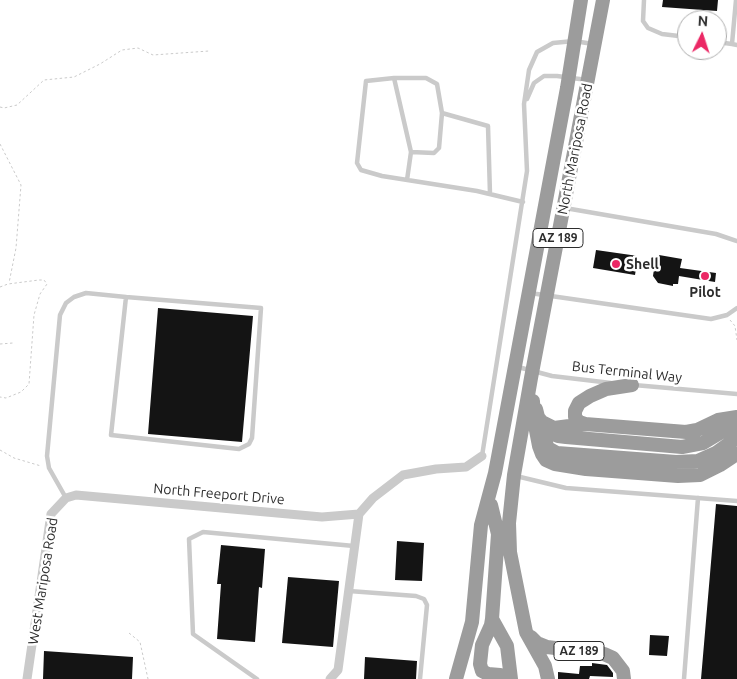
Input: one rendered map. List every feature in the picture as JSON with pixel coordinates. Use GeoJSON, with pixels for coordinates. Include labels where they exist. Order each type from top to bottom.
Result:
{"type":"FeatureCollection","features":[{"type":"Feature","properties":{"kind":"highway","name":"North Mariposa Road"},"geometry":{"type":"LineString","coordinates":[[515,367],[569,77],[581,0]]}},
{"type":"Feature","properties":{"kind":"highway","name":"North Mariposa Road"},"geometry":{"type":"LineString","coordinates":[[514,475],[603,0]]}},
{"type":"Feature","properties":{"kind":"highway","name":"AZ 189"},"geometry":{"type":"LineString","coordinates":[[465,648],[476,634],[482,621],[492,489],[515,367]]}},
{"type":"Feature","properties":{"kind":"highway"},"geometry":{"type":"LineString","coordinates":[[532,379],[534,420],[545,431],[558,436],[682,447],[703,443],[723,431],[737,430]]}},
{"type":"Feature","properties":{"kind":"highway"},"geometry":{"type":"LineString","coordinates":[[532,379],[545,443],[548,448],[557,452],[676,462],[698,461],[716,453],[737,438]]}},
{"type":"Feature","properties":{"kind":"highway"},"geometry":{"type":"LineString","coordinates":[[585,424],[579,422],[575,417],[574,410],[579,403],[606,389],[632,385]]}},
{"type":"Feature","properties":{"kind":"highway"},"geometry":{"type":"LineString","coordinates":[[542,428],[585,424],[686,432],[697,430],[718,420],[737,417]]}},
{"type":"Feature","properties":{"kind":"highway"},"geometry":{"type":"LineString","coordinates":[[542,428],[684,439],[699,436],[721,425],[737,424]]}},
{"type":"Feature","properties":{"kind":"highway"},"geometry":{"type":"LineString","coordinates":[[542,428],[544,451],[558,459],[678,470],[699,469],[719,460],[737,447]]}},
{"type":"Feature","properties":{"kind":"highway"},"geometry":{"type":"LineString","coordinates":[[542,428],[542,454],[546,460],[567,467],[678,476],[700,475],[737,454]]}},
{"type":"Feature","properties":{"kind":"highway"},"geometry":{"type":"LineString","coordinates":[[495,472],[514,475]]}},
{"type":"Feature","properties":{"kind":"highway","name":"AZ 189"},"geometry":{"type":"LineString","coordinates":[[514,475],[509,523],[510,552],[526,632],[552,679]]}},
{"type":"Feature","properties":{"kind":"highway","name":"AZ 189"},"geometry":{"type":"LineString","coordinates":[[456,679],[472,622],[480,525],[492,489]]}},
{"type":"Feature","properties":{"kind":"highway","name":"AZ 189"},"geometry":{"type":"LineString","coordinates":[[491,505],[498,534],[492,619],[491,626],[482,645],[480,664],[482,671],[488,674],[500,675],[507,679]]}},
{"type":"Feature","properties":{"kind":"highway"},"geometry":{"type":"LineString","coordinates":[[492,619],[508,646],[511,679]]}},
{"type":"Feature","properties":{"kind":"highway","name":"AZ 189"},"geometry":{"type":"LineString","coordinates":[[526,632],[537,643],[547,647],[604,654],[613,658],[623,671],[624,679]]}},
{"type":"Feature","properties":{"kind":"street"},"geometry":{"type":"LineString","coordinates":[[330,679],[338,670],[359,514],[372,498],[403,475],[436,469],[466,467],[482,456]]}},
{"type":"Feature","properties":{"kind":"street","name":"North Freeport Drive"},"geometry":{"type":"LineString","coordinates":[[66,498],[76,495],[322,517],[359,514]]}},
{"type":"Feature","properties":{"kind":"street","name":"West Mariposa Road"},"geometry":{"type":"LineString","coordinates":[[26,679],[51,514],[66,498]]}},
{"type":"Feature","properties":{"kind":"lane"},"geometry":{"type":"LineString","coordinates":[[644,0],[643,20],[648,28],[662,34],[677,36]]}},
{"type":"Feature","properties":{"kind":"lane"},"geometry":{"type":"LineString","coordinates":[[734,44],[736,0]]}},
{"type":"Feature","properties":{"kind":"lane"},"geometry":{"type":"LineString","coordinates":[[482,456],[527,171],[524,104],[529,70],[537,52],[553,43],[574,41],[595,44]]}},
{"type":"Feature","properties":{"kind":"lane"},"geometry":{"type":"LineString","coordinates":[[524,104],[534,83],[544,76],[569,77],[588,81]]}},
{"type":"Feature","properties":{"kind":"lane"},"geometry":{"type":"LineString","coordinates":[[411,152],[434,153],[439,148],[442,113],[436,84],[426,78],[394,78],[366,81],[357,164],[361,170],[523,202]]}},
{"type":"Feature","properties":{"kind":"lane"},"geometry":{"type":"LineString","coordinates":[[394,78],[411,152],[407,180]]}},
{"type":"Feature","properties":{"kind":"lane"},"geometry":{"type":"LineString","coordinates":[[442,113],[488,126],[490,194]]}},
{"type":"Feature","properties":{"kind":"lane"},"geometry":{"type":"LineString","coordinates":[[564,208],[716,234],[737,241]]}},
{"type":"Feature","properties":{"kind":"lane"},"geometry":{"type":"LineString","coordinates":[[529,292],[711,319],[726,315],[737,308]]}},
{"type":"Feature","properties":{"kind":"lane"},"geometry":{"type":"LineString","coordinates":[[66,498],[48,468],[47,456],[60,315],[66,304],[74,297],[86,293],[261,308],[252,438],[249,444],[239,449],[111,435],[126,297]]}},
{"type":"Feature","properties":{"kind":"lane","name":"Bus Terminal Way"},"geometry":{"type":"LineString","coordinates":[[515,367],[532,379],[552,376],[737,394]]}},
{"type":"Feature","properties":{"kind":"lane"},"geometry":{"type":"LineString","coordinates":[[514,475],[566,488],[737,501]]}},
{"type":"Feature","properties":{"kind":"lane"},"geometry":{"type":"LineString","coordinates":[[684,679],[698,498]]}},
{"type":"Feature","properties":{"kind":"lane"},"geometry":{"type":"LineString","coordinates":[[257,679],[194,634],[189,539],[202,532],[354,546]]}},
{"type":"Feature","properties":{"kind":"lane"},"geometry":{"type":"LineString","coordinates":[[349,591],[416,596],[424,599],[427,605],[420,679]]}},
{"type":"Feature","properties":{"kind":"path"},"geometry":{"type":"LineString","coordinates":[[0,107],[17,105],[44,80],[74,77],[122,50],[138,48],[153,55],[209,51]]}},
{"type":"Feature","properties":{"kind":"path"},"geometry":{"type":"LineString","coordinates":[[0,144],[21,185],[16,248],[8,284]]}},
{"type":"Feature","properties":{"kind":"path"},"geometry":{"type":"LineString","coordinates":[[0,287],[8,284],[39,280],[44,280],[46,284],[40,294],[34,315],[29,384],[21,392],[6,398],[0,397]]}},
{"type":"Feature","properties":{"kind":"path"},"geometry":{"type":"LineString","coordinates":[[726,315],[735,326],[737,340]]}},
{"type":"Feature","properties":{"kind":"path"},"geometry":{"type":"LineString","coordinates":[[0,344],[13,343]]}},
{"type":"Feature","properties":{"kind":"path"},"geometry":{"type":"LineString","coordinates":[[0,450],[14,458],[48,468]]}},
{"type":"Feature","properties":{"kind":"path"},"geometry":{"type":"LineString","coordinates":[[129,633],[140,642],[148,679]]}},
{"type":"Feature","properties":{"kind":"building"},"geometry":{"type":"Polygon","coordinates":[[[663,0],[718,0],[717,10],[662,7],[663,0]]]}},
{"type":"Feature","properties":{"kind":"building"},"geometry":{"type":"Polygon","coordinates":[[[596,250],[638,256],[635,275],[593,268],[596,250]]]}},
{"type":"Feature","properties":{"kind":"building"},"geometry":{"type":"Polygon","coordinates":[[[659,255],[682,259],[680,268],[716,273],[715,282],[679,276],[678,284],[673,284],[673,286],[658,283],[653,276],[655,262],[658,262],[659,255]]]}},
{"type":"Feature","properties":{"kind":"building"},"geometry":{"type":"Polygon","coordinates":[[[158,308],[253,316],[242,442],[148,434],[158,308]]]}},
{"type":"Feature","properties":{"kind":"building"},"geometry":{"type":"Polygon","coordinates":[[[716,504],[737,506],[737,679],[701,679],[716,504]]]}},
{"type":"Feature","properties":{"kind":"building"},"geometry":{"type":"Polygon","coordinates":[[[397,541],[424,543],[422,581],[395,580],[397,541]]]}},
{"type":"Feature","properties":{"kind":"building"},"geometry":{"type":"Polygon","coordinates":[[[221,545],[265,549],[262,588],[259,587],[255,642],[217,639],[221,584],[217,584],[221,545]]]}},
{"type":"Feature","properties":{"kind":"building"},"geometry":{"type":"Polygon","coordinates":[[[288,577],[339,581],[333,647],[282,643],[288,577]]]}},
{"type":"Feature","properties":{"kind":"building"},"geometry":{"type":"Polygon","coordinates":[[[650,635],[669,636],[667,656],[649,655],[650,635]]]}},
{"type":"Feature","properties":{"kind":"building"},"geometry":{"type":"Polygon","coordinates":[[[44,651],[133,657],[132,679],[43,679],[44,651]]]}},
{"type":"Feature","properties":{"kind":"building"},"geometry":{"type":"Polygon","coordinates":[[[365,657],[417,661],[416,679],[364,679],[365,657]]]}},
{"type":"Feature","properties":{"kind":"building"},"geometry":{"type":"Polygon","coordinates":[[[592,663],[607,665],[613,673],[613,677],[590,676],[589,679],[558,679],[558,672],[579,674],[580,666],[592,666],[592,663]]]}},
{"type":"Feature","properties":{"kind":"place","name":"Shell"},"geometry":{"type":"Point","coordinates":[616,264]}},
{"type":"Feature","properties":{"kind":"place","name":"Pilot"},"geometry":{"type":"Point","coordinates":[705,276]}}]}
